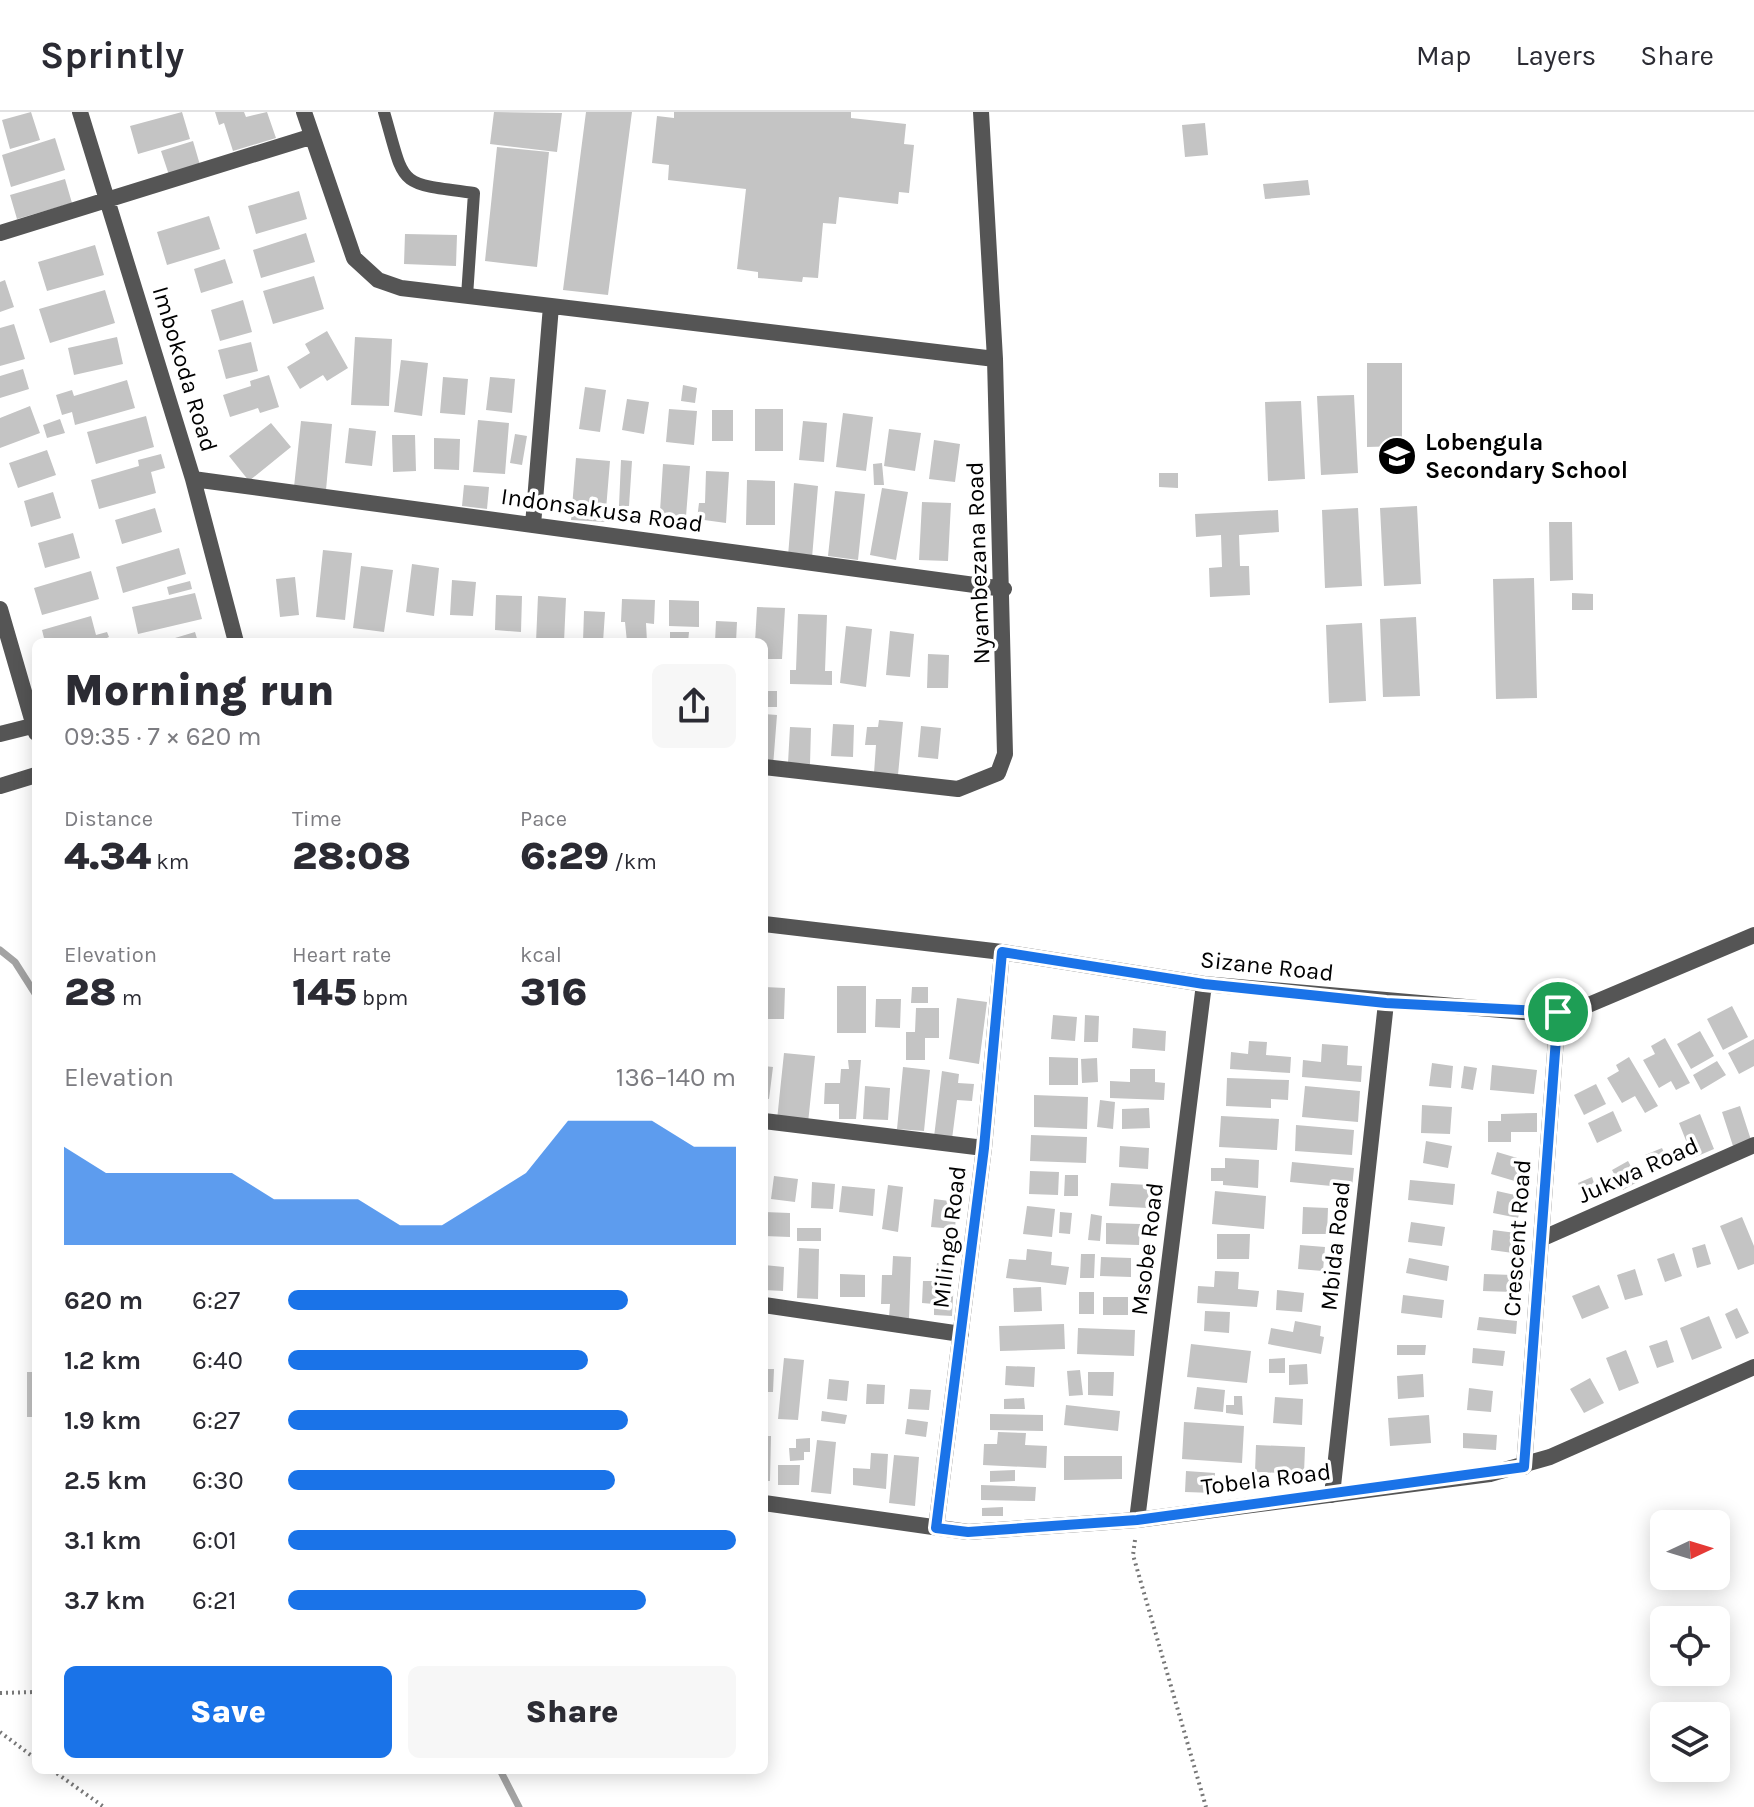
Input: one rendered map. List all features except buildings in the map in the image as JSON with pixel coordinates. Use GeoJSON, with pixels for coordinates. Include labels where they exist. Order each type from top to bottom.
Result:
{"type":"FeatureCollection","features":[{"type":"Feature","properties":{"kind":"street","name":"Imbokoda Road"},"geometry":{"type":"LineString","coordinates":[[80,112],[193,479],[235,638]]}},
{"type":"Feature","properties":{"kind":"street"},"geometry":{"type":"LineString","coordinates":[[304,112],[310,137],[354,258],[378,280],[401,288],[995,359]]}},
{"type":"Feature","properties":{"kind":"street","name":"Nyambezana Road"},"geometry":{"type":"LineString","coordinates":[[768,767],[958,789],[998,773],[1005,754],[1004,589],[981,112]]}},
{"type":"Feature","properties":{"kind":"street"},"geometry":{"type":"LineString","coordinates":[[0,233],[310,137]]}},
{"type":"Feature","properties":{"kind":"street"},"geometry":{"type":"LineString","coordinates":[[533,525],[551,306]]}},
{"type":"Feature","properties":{"kind":"street","name":"Indonsakusa Road"},"geometry":{"type":"LineString","coordinates":[[193,479],[1004,589]]}},
{"type":"Feature","properties":{"kind":"street"},"geometry":{"type":"LineString","coordinates":[[0,609],[32,717]]}},
{"type":"Feature","properties":{"kind":"street"},"geometry":{"type":"LineString","coordinates":[[0,734],[32,728]]}},
{"type":"Feature","properties":{"kind":"street"},"geometry":{"type":"LineString","coordinates":[[0,786],[32,776]]}},
{"type":"Feature","properties":{"kind":"street","name":"Sizane Road"},"geometry":{"type":"LineString","coordinates":[[768,924],[1002,952],[1204,984],[1386,1003],[1558,1012],[1586,1006],[1754,935]]}},
{"type":"Feature","properties":{"kind":"street","name":"Milingo Road"},"geometry":{"type":"LineString","coordinates":[[936,1528],[984,1148],[1002,952]]}},
{"type":"Feature","properties":{"kind":"street","name":"Msobe Road"},"geometry":{"type":"LineString","coordinates":[[1137,1520],[1204,984]]}},
{"type":"Feature","properties":{"kind":"street","name":"Mbida Road"},"geometry":{"type":"LineString","coordinates":[[1332,1495],[1386,1003]]}},
{"type":"Feature","properties":{"kind":"street","name":"Crescent Road"},"geometry":{"type":"LineString","coordinates":[[1524,1467],[1558,1012]]}},
{"type":"Feature","properties":{"kind":"street"},"geometry":{"type":"LineString","coordinates":[[768,1121],[984,1148]]}},
{"type":"Feature","properties":{"kind":"street","name":"Jukwa Road"},"geometry":{"type":"LineString","coordinates":[[1541,1239],[1754,1145]]}},
{"type":"Feature","properties":{"kind":"street"},"geometry":{"type":"LineString","coordinates":[[768,1306],[961,1334]]}},
{"type":"Feature","properties":{"kind":"street","name":"Tobela Road"},"geometry":{"type":"LineString","coordinates":[[768,1504],[968,1532],[1137,1520],[1332,1495],[1524,1467],[1754,1367]]}},
{"type":"Feature","properties":{"kind":"lane"},"geometry":{"type":"LineString","coordinates":[[384,112],[402,174],[417,186],[474,193],[467,296]]}},
{"type":"Feature","properties":{"kind":"path"},"geometry":{"type":"LineString","coordinates":[[1137,1520],[1133,1555],[1206,1807]]}},
{"type":"Feature","properties":{"kind":"path"},"geometry":{"type":"LineString","coordinates":[[0,1693],[32,1692]]}},
{"type":"Feature","properties":{"kind":"path"},"geometry":{"type":"LineString","coordinates":[[0,1732],[32,1756]]}},
{"type":"Feature","properties":{"kind":"path"},"geometry":{"type":"LineString","coordinates":[[58,1774],[104,1807]]}},
{"type":"Feature","properties":{"kind":"waterway"},"geometry":{"type":"LineString","coordinates":[[0,950],[15,962],[32,989]]}},
{"type":"Feature","properties":{"kind":"waterway"},"geometry":{"type":"LineString","coordinates":[[502,1774],[519,1807]]}},
{"type":"Feature","properties":{"kind":"place","name":"Lobengula Secondary School"},"geometry":{"type":"Point","coordinates":[1397,456]}},
{"type":"Feature","properties":{"kind":"route"},"geometry":{"type":"LineString","coordinates":[[1002,952],[1204,984],[1386,1003],[1558,1012],[1524,1467],[1137,1520],[968,1532],[936,1528],[984,1148],[1002,952]]}}]}
